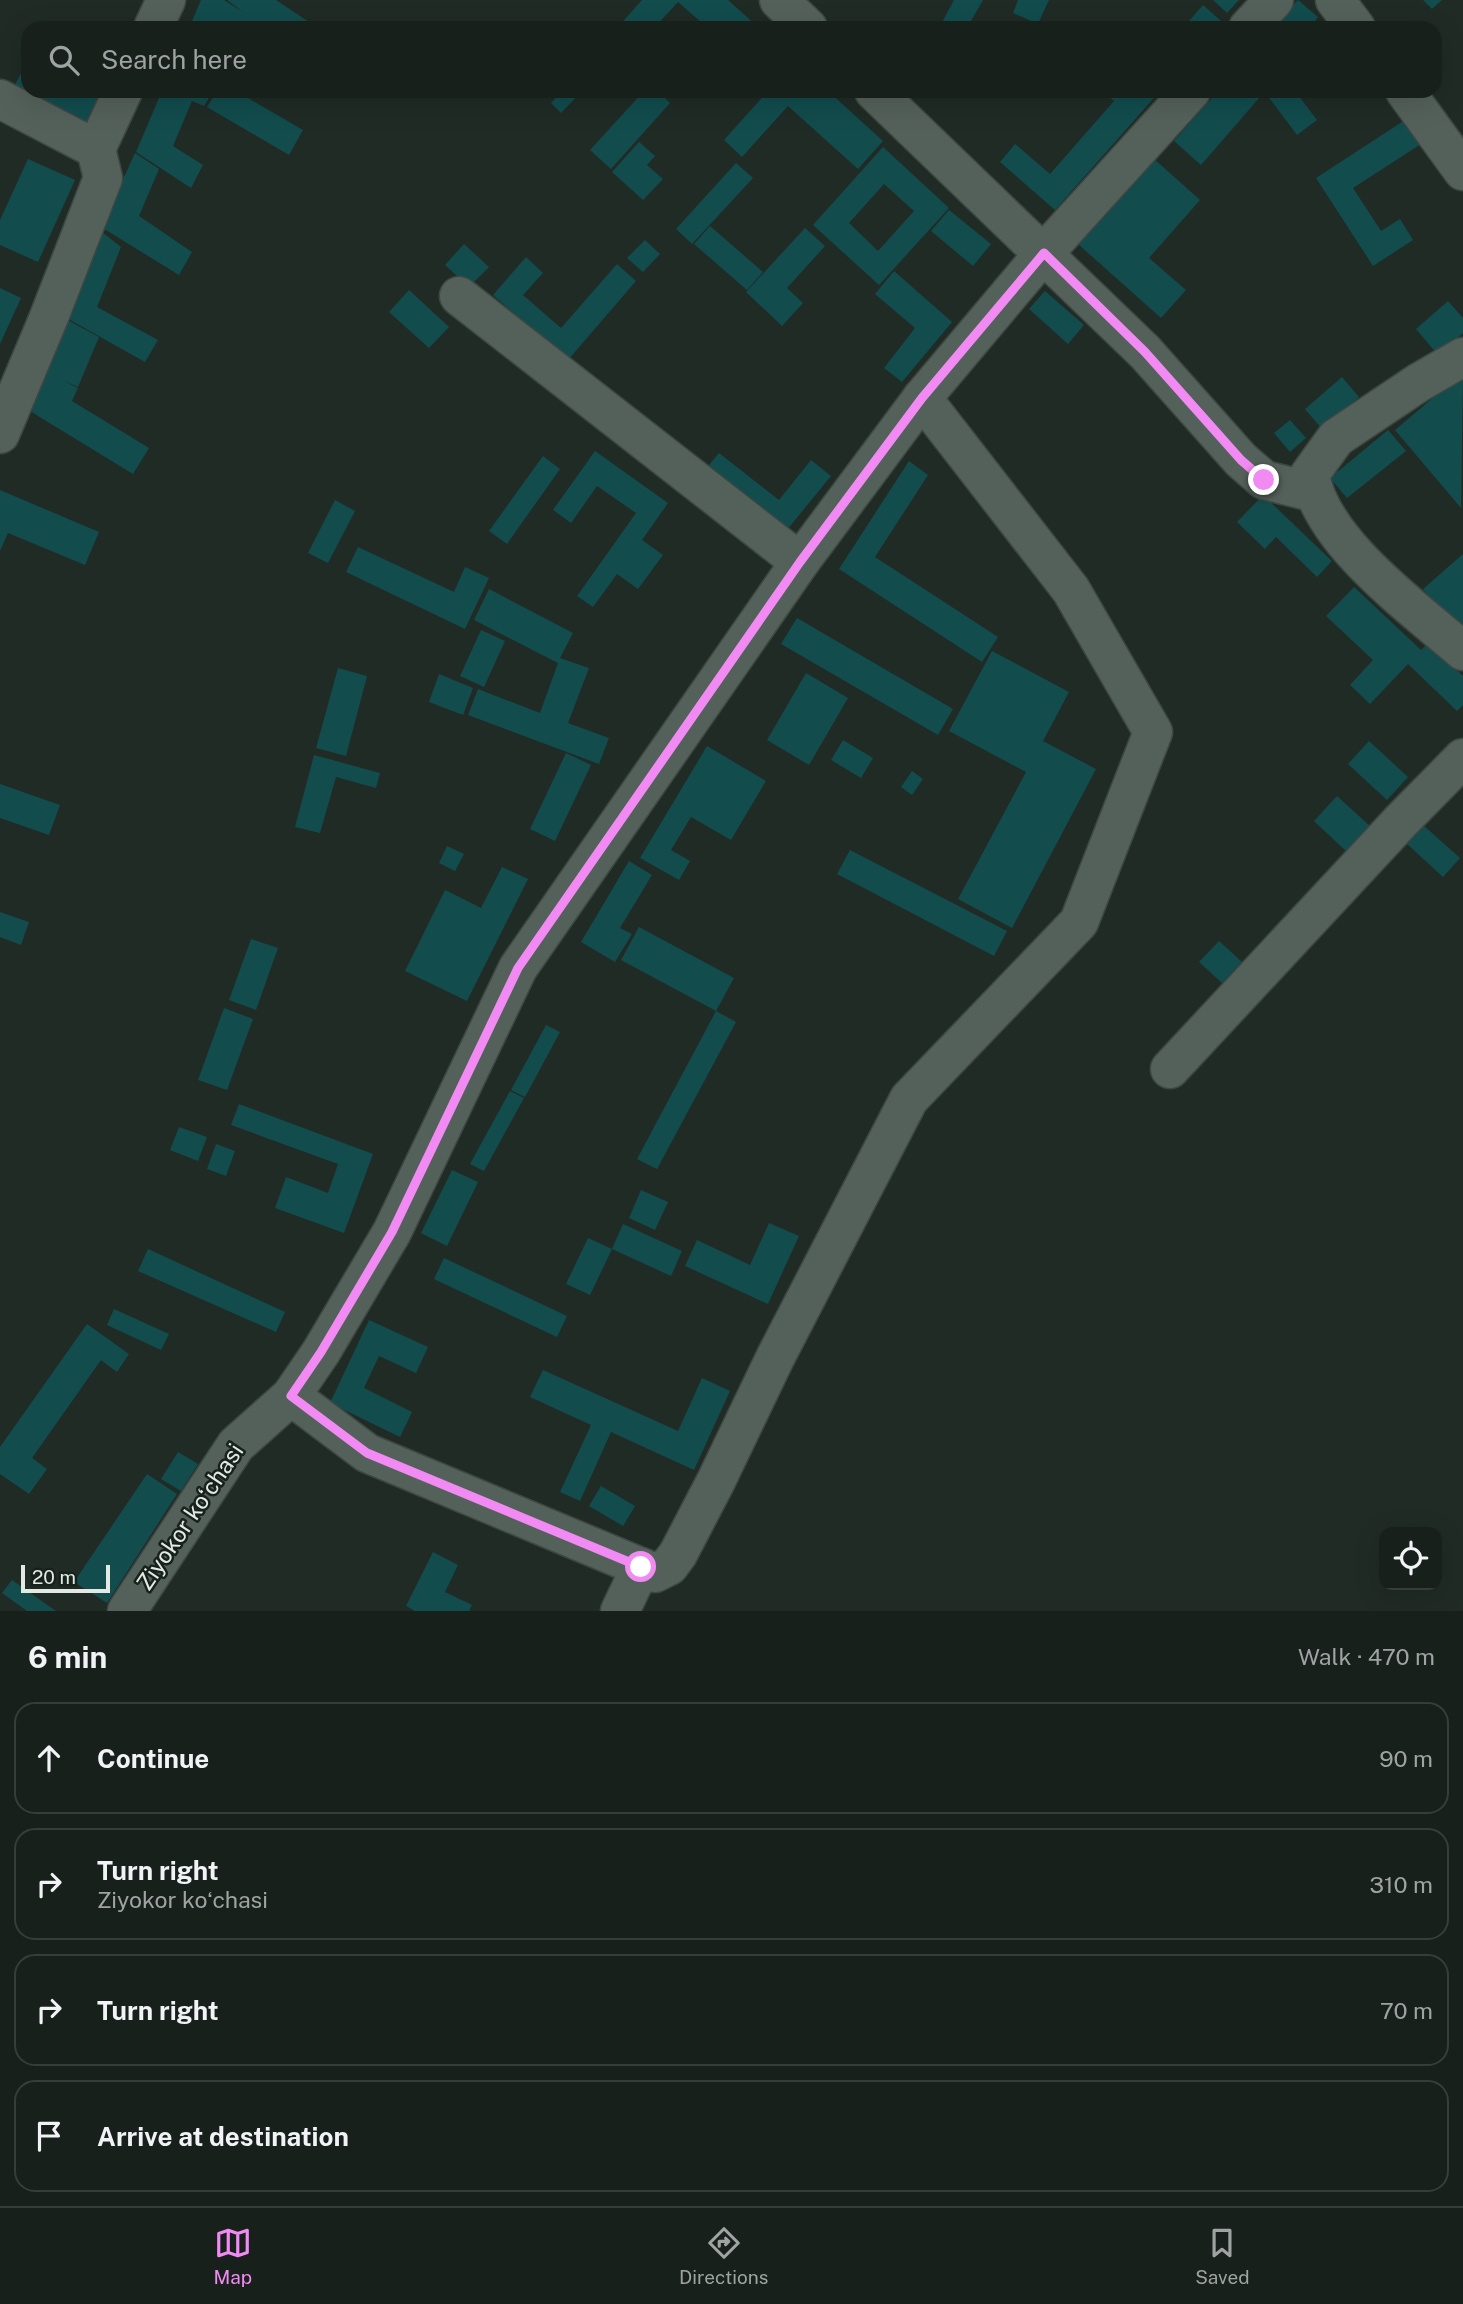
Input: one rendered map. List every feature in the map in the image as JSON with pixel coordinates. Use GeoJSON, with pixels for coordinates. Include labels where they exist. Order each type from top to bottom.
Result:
{"type":"FeatureCollection","features":[{"type":"Feature","properties":{"kind":"street"},"geometry":{"type":"LineString","coordinates":[[156,21],[166,0]]}},
{"type":"Feature","properties":{"kind":"street"},"geometry":{"type":"LineString","coordinates":[[779,0],[801,21]]}},
{"type":"Feature","properties":{"kind":"street"},"geometry":{"type":"LineString","coordinates":[[1254,21],[1274,0]]}},
{"type":"Feature","properties":{"kind":"street"},"geometry":{"type":"LineString","coordinates":[[1335,0],[1351,21]]}},
{"type":"Feature","properties":{"kind":"street"},"geometry":{"type":"LineString","coordinates":[[0,434],[103,178],[96,149],[120,98]]}},
{"type":"Feature","properties":{"kind":"street"},"geometry":{"type":"LineString","coordinates":[[881,98],[1145,352],[1241,460],[1264,480],[1312,492]]}},
{"type":"Feature","properties":{"kind":"street","name":"Ziyokor koʻchasi"},"geometry":{"type":"LineString","coordinates":[[127,1611],[236,1445],[291,1396],[321,1352],[392,1232],[518,968],[800,562],[922,398],[1044,253],[1185,98]]}},
{"type":"Feature","properties":{"kind":"street"},"geometry":{"type":"LineString","coordinates":[[1410,98],[1463,171]]}},
{"type":"Feature","properties":{"kind":"street"},"geometry":{"type":"LineString","coordinates":[[0,99],[96,149]]}},
{"type":"Feature","properties":{"kind":"street"},"geometry":{"type":"LineString","coordinates":[[459,296],[800,562]]}},
{"type":"Feature","properties":{"kind":"street"},"geometry":{"type":"LineString","coordinates":[[1463,356],[1336,438],[1321,455],[1310,474],[1312,492],[1327,520],[1371,570],[1463,651]]}},
{"type":"Feature","properties":{"kind":"street"},"geometry":{"type":"LineString","coordinates":[[291,1396],[367,1453],[655,1573],[669,1566],[716,1482],[775,1357],[909,1099],[1079,922],[1153,732],[1071,590],[922,398]]}},
{"type":"Feature","properties":{"kind":"street"},"geometry":{"type":"LineString","coordinates":[[1170,1069],[1463,758]]}},
{"type":"Feature","properties":{"kind":"street"},"geometry":{"type":"LineString","coordinates":[[620,1611],[641,1567]]}},
{"type":"Feature","properties":{"kind":"building"},"geometry":{"type":"Polygon","coordinates":[[[201,0],[224,0],[243,12],[227,0],[276,0],[308,21],[257,21],[192,21],[201,0]]]}},
{"type":"Feature","properties":{"kind":"building"},"geometry":{"type":"Polygon","coordinates":[[[642,0],[728,0],[751,21],[700,21],[678,2],[660,21],[623,21],[642,0]]]}},
{"type":"Feature","properties":{"kind":"building"},"geometry":{"type":"Polygon","coordinates":[[[954,0],[983,0],[971,21],[943,21],[954,0]]]}},
{"type":"Feature","properties":{"kind":"building"},"geometry":{"type":"Polygon","coordinates":[[[1018,0],[1049,0],[1039,21],[1031,21],[1013,13],[1018,0]]]}},
{"type":"Feature","properties":{"kind":"building"},"geometry":{"type":"Polygon","coordinates":[[[1213,0],[1239,0],[1227,13],[1213,0]]]}},
{"type":"Feature","properties":{"kind":"building"},"geometry":{"type":"Polygon","coordinates":[[[1298,0],[1318,17],[1315,21],[1279,21],[1298,0]]]}},
{"type":"Feature","properties":{"kind":"building"},"geometry":{"type":"Polygon","coordinates":[[[1423,0],[1442,0],[1432,9],[1423,0]]]}},
{"type":"Feature","properties":{"kind":"building"},"geometry":{"type":"Polygon","coordinates":[[[1203,5],[1221,21],[1189,21],[1203,5]]]}},
{"type":"Feature","properties":{"kind":"building"},"geometry":{"type":"Polygon","coordinates":[[[21,73],[21,93],[13,89],[21,73]]]}},
{"type":"Feature","properties":{"kind":"building"},"geometry":{"type":"Polygon","coordinates":[[[31,98],[111,98],[95,130],[31,98]]]}},
{"type":"Feature","properties":{"kind":"building"},"geometry":{"type":"Polygon","coordinates":[[[159,98],[209,98],[204,106],[192,101],[173,146],[203,165],[191,188],[136,152],[159,98]]]}},
{"type":"Feature","properties":{"kind":"building"},"geometry":{"type":"Polygon","coordinates":[[[213,98],[248,98],[303,130],[289,155],[207,107],[213,98]]]}},
{"type":"Feature","properties":{"kind":"building"},"geometry":{"type":"Polygon","coordinates":[[[556,98],[575,98],[561,113],[551,103],[556,98]]]}},
{"type":"Feature","properties":{"kind":"building"},"geometry":{"type":"Polygon","coordinates":[[[638,98],[665,98],[670,103],[611,169],[590,150],[638,98]]]}},
{"type":"Feature","properties":{"kind":"building"},"geometry":{"type":"Polygon","coordinates":[[[762,98],[836,98],[883,141],[858,169],[788,106],[742,157],[724,140],[762,98]]]}},
{"type":"Feature","properties":{"kind":"building"},"geometry":{"type":"Polygon","coordinates":[[[1111,98],[1154,98],[1055,210],[1000,162],[1015,144],[1050,174],[1114,101],[1111,98]]]}},
{"type":"Feature","properties":{"kind":"building"},"geometry":{"type":"Polygon","coordinates":[[[1212,98],[1259,98],[1201,165],[1174,141],[1212,98]]]}},
{"type":"Feature","properties":{"kind":"building"},"geometry":{"type":"Polygon","coordinates":[[[1269,98],[1300,98],[1317,120],[1297,135],[1269,98]]]}},
{"type":"Feature","properties":{"kind":"building"},"geometry":{"type":"Polygon","coordinates":[[[1405,120],[1421,144],[1353,188],[1381,231],[1400,219],[1413,240],[1373,266],[1316,178],[1405,120]]]}},
{"type":"Feature","properties":{"kind":"building"},"geometry":{"type":"Polygon","coordinates":[[[639,142],[655,156],[647,165],[663,179],[643,200],[612,172],[639,142]]]}},
{"type":"Feature","properties":{"kind":"building"},"geometry":{"type":"Polygon","coordinates":[[[883,147],[949,208],[879,285],[813,225],[883,147]],[[884,184],[849,223],[878,251],[914,211],[884,184]]]}},
{"type":"Feature","properties":{"kind":"building"},"geometry":{"type":"Polygon","coordinates":[[[135,153],[159,169],[139,216],[192,252],[179,275],[101,227],[135,153]]]}},
{"type":"Feature","properties":{"kind":"building"},"geometry":{"type":"Polygon","coordinates":[[[1153,158],[1200,200],[1149,258],[1186,290],[1161,318],[1078,244],[1153,158]]]}},
{"type":"Feature","properties":{"kind":"building"},"geometry":{"type":"Polygon","coordinates":[[[28,159],[75,180],[38,262],[0,245],[0,220],[28,159]]]}},
{"type":"Feature","properties":{"kind":"building"},"geometry":{"type":"Polygon","coordinates":[[[736,163],[753,178],[692,244],[676,229],[736,163]]]}},
{"type":"Feature","properties":{"kind":"building"},"geometry":{"type":"Polygon","coordinates":[[[949,210],[991,244],[973,266],[931,231],[949,210]]]}},
{"type":"Feature","properties":{"kind":"building"},"geometry":{"type":"Polygon","coordinates":[[[710,226],[763,272],[747,290],[694,244],[710,226]]]}},
{"type":"Feature","properties":{"kind":"building"},"geometry":{"type":"Polygon","coordinates":[[[805,228],[825,246],[787,288],[803,303],[782,326],[746,292],[805,228]]]}},
{"type":"Feature","properties":{"kind":"building"},"geometry":{"type":"Polygon","coordinates":[[[102,232],[121,247],[97,307],[158,340],[145,362],[63,316],[102,232]]]}},
{"type":"Feature","properties":{"kind":"building"},"geometry":{"type":"Polygon","coordinates":[[[645,240],[660,254],[643,272],[627,258],[645,240]]]}},
{"type":"Feature","properties":{"kind":"building"},"geometry":{"type":"Polygon","coordinates":[[[464,244],[489,267],[469,287],[445,265],[464,244]]]}},
{"type":"Feature","properties":{"kind":"building"},"geometry":{"type":"Polygon","coordinates":[[[526,257],[543,273],[523,295],[561,328],[617,264],[636,281],[568,360],[493,295],[526,257]]]}},
{"type":"Feature","properties":{"kind":"building"},"geometry":{"type":"Polygon","coordinates":[[[894,271],[952,322],[902,382],[884,368],[915,328],[875,294],[894,271]]]}},
{"type":"Feature","properties":{"kind":"building"},"geometry":{"type":"Polygon","coordinates":[[[0,288],[21,298],[0,344],[0,288]]]}},
{"type":"Feature","properties":{"kind":"building"},"geometry":{"type":"Polygon","coordinates":[[[409,290],[449,327],[429,348],[389,312],[409,290]]]}},
{"type":"Feature","properties":{"kind":"building"},"geometry":{"type":"Polygon","coordinates":[[[1045,291],[1084,325],[1068,344],[1029,309],[1045,291]]]}},
{"type":"Feature","properties":{"kind":"building"},"geometry":{"type":"Polygon","coordinates":[[[1448,301],[1463,318],[1463,333],[1438,355],[1416,329],[1448,301]]]}},
{"type":"Feature","properties":{"kind":"building"},"geometry":{"type":"Polygon","coordinates":[[[62,317],[99,337],[78,387],[64,381],[78,388],[72,401],[149,448],[133,474],[25,408],[62,317]]]}},
{"type":"Feature","properties":{"kind":"building"},"geometry":{"type":"Polygon","coordinates":[[[1461,374],[1463,376],[1461,508],[1395,430],[1461,374]]]}},
{"type":"Feature","properties":{"kind":"building"},"geometry":{"type":"Polygon","coordinates":[[[1342,377],[1359,397],[1322,429],[1305,409],[1342,377]]]}},
{"type":"Feature","properties":{"kind":"building"},"geometry":{"type":"Polygon","coordinates":[[[1290,420],[1306,438],[1290,452],[1274,433],[1290,420]]]}},
{"type":"Feature","properties":{"kind":"building"},"geometry":{"type":"Polygon","coordinates":[[[1388,430],[1406,451],[1347,498],[1330,478],[1388,430]]]}},
{"type":"Feature","properties":{"kind":"building"},"geometry":{"type":"Polygon","coordinates":[[[595,451],[668,503],[642,540],[663,555],[638,589],[617,574],[593,607],[577,596],[636,513],[597,486],[571,523],[553,510],[595,451]]]}},
{"type":"Feature","properties":{"kind":"building"},"geometry":{"type":"Polygon","coordinates":[[[719,453],[779,500],[811,460],[831,476],[782,536],[703,472],[719,453]]]}},
{"type":"Feature","properties":{"kind":"building"},"geometry":{"type":"Polygon","coordinates":[[[543,456],[560,469],[507,544],[489,531],[543,456]]]}},
{"type":"Feature","properties":{"kind":"building"},"geometry":{"type":"Polygon","coordinates":[[[909,461],[928,475],[875,557],[998,637],[982,662],[839,569],[909,461]]]}},
{"type":"Feature","properties":{"kind":"building"},"geometry":{"type":"Polygon","coordinates":[[[0,490],[99,532],[85,565],[8,533],[0,551],[0,490]]]}},
{"type":"Feature","properties":{"kind":"building"},"geometry":{"type":"Polygon","coordinates":[[[1263,495],[1332,561],[1317,577],[1276,537],[1265,549],[1237,522],[1263,495]]]}},
{"type":"Feature","properties":{"kind":"building"},"geometry":{"type":"Polygon","coordinates":[[[335,500],[355,511],[328,563],[308,553],[335,500]]]}},
{"type":"Feature","properties":{"kind":"building"},"geometry":{"type":"Polygon","coordinates":[[[358,547],[454,592],[465,567],[489,578],[465,629],[346,572],[358,547]]]}},
{"type":"Feature","properties":{"kind":"building"},"geometry":{"type":"Polygon","coordinates":[[[1463,554],[1463,631],[1460,633],[1423,589],[1463,554]]]}},
{"type":"Feature","properties":{"kind":"building"},"geometry":{"type":"Polygon","coordinates":[[[1354,587],[1421,650],[1428,643],[1463,676],[1463,705],[1457,711],[1408,664],[1370,704],[1350,685],[1373,660],[1326,616],[1354,587]]]}},
{"type":"Feature","properties":{"kind":"building"},"geometry":{"type":"Polygon","coordinates":[[[489,589],[573,633],[560,658],[589,668],[568,723],[609,738],[599,764],[468,715],[478,689],[540,713],[558,663],[474,620],[489,589]]]}},
{"type":"Feature","properties":{"kind":"building"},"geometry":{"type":"Polygon","coordinates":[[[797,618],[953,709],[938,735],[781,644],[797,618]]]}},
{"type":"Feature","properties":{"kind":"building"},"geometry":{"type":"Polygon","coordinates":[[[481,630],[505,641],[484,687],[460,676],[481,630]]]}},
{"type":"Feature","properties":{"kind":"building"},"geometry":{"type":"Polygon","coordinates":[[[992,651],[1069,692],[1043,741],[1096,769],[1012,928],[958,899],[1026,772],[949,731],[992,651]]]}},
{"type":"Feature","properties":{"kind":"building"},"geometry":{"type":"Polygon","coordinates":[[[338,668],[367,676],[346,756],[316,748],[338,668]]]}},
{"type":"Feature","properties":{"kind":"building"},"geometry":{"type":"Polygon","coordinates":[[[806,673],[848,698],[809,765],[767,740],[806,673]]]}},
{"type":"Feature","properties":{"kind":"building"},"geometry":{"type":"Polygon","coordinates":[[[439,674],[473,688],[463,715],[429,702],[439,674]]]}},
{"type":"Feature","properties":{"kind":"building"},"geometry":{"type":"Polygon","coordinates":[[[843,740],[873,758],[861,778],[831,760],[843,740]]]}},
{"type":"Feature","properties":{"kind":"building"},"geometry":{"type":"Polygon","coordinates":[[[1369,741],[1408,777],[1387,800],[1348,764],[1369,741]]]}},
{"type":"Feature","properties":{"kind":"building"},"geometry":{"type":"Polygon","coordinates":[[[707,746],[766,781],[731,840],[691,817],[671,850],[690,861],[679,880],[640,858],[707,746]]]}},
{"type":"Feature","properties":{"kind":"building"},"geometry":{"type":"Polygon","coordinates":[[[566,753],[591,765],[555,841],[530,829],[566,753]]]}},
{"type":"Feature","properties":{"kind":"building"},"geometry":{"type":"Polygon","coordinates":[[[314,755],[380,773],[376,788],[336,777],[320,833],[295,827],[314,755]]]}},
{"type":"Feature","properties":{"kind":"building"},"geometry":{"type":"Polygon","coordinates":[[[912,771],[923,779],[912,795],[901,787],[912,771]]]}},
{"type":"Feature","properties":{"kind":"building"},"geometry":{"type":"Polygon","coordinates":[[[0,784],[60,805],[49,835],[0,818],[0,784]]]}},
{"type":"Feature","properties":{"kind":"building"},"geometry":{"type":"Polygon","coordinates":[[[1337,796],[1371,827],[1347,852],[1314,821],[1337,796]]]}},
{"type":"Feature","properties":{"kind":"building"},"geometry":{"type":"Polygon","coordinates":[[[1423,825],[1460,858],[1443,877],[1406,843],[1423,825]]]}},
{"type":"Feature","properties":{"kind":"building"},"geometry":{"type":"Polygon","coordinates":[[[447,846],[464,854],[455,871],[439,863],[447,846]]]}},
{"type":"Feature","properties":{"kind":"building"},"geometry":{"type":"Polygon","coordinates":[[[850,850],[1007,931],[994,956],[837,874],[850,850]]]}},
{"type":"Feature","properties":{"kind":"building"},"geometry":{"type":"Polygon","coordinates":[[[629,861],[652,875],[620,928],[632,934],[615,962],[581,942],[629,861]]]}},
{"type":"Feature","properties":{"kind":"building"},"geometry":{"type":"Polygon","coordinates":[[[502,867],[528,879],[467,1001],[405,971],[445,890],[481,908],[502,867]]]}},
{"type":"Feature","properties":{"kind":"building"},"geometry":{"type":"Polygon","coordinates":[[[0,912],[29,922],[21,945],[0,937],[0,912]]]}},
{"type":"Feature","properties":{"kind":"building"},"geometry":{"type":"Polygon","coordinates":[[[639,927],[734,978],[716,1011],[621,960],[639,927]]]}},
{"type":"Feature","properties":{"kind":"building"},"geometry":{"type":"Polygon","coordinates":[[[251,939],[278,948],[256,1010],[229,1000],[251,939]]]}},
{"type":"Feature","properties":{"kind":"building"},"geometry":{"type":"Polygon","coordinates":[[[1219,941],[1242,962],[1222,983],[1199,962],[1219,941]]]}},
{"type":"Feature","properties":{"kind":"building"},"geometry":{"type":"Polygon","coordinates":[[[224,1008],[253,1019],[227,1090],[198,1080],[224,1008]]]}},
{"type":"Feature","properties":{"kind":"building"},"geometry":{"type":"Polygon","coordinates":[[[716,1011],[736,1022],[657,1169],[637,1159],[716,1011]]]}},
{"type":"Feature","properties":{"kind":"building"},"geometry":{"type":"Polygon","coordinates":[[[546,1025],[560,1032],[525,1097],[511,1090],[546,1025]]]}},
{"type":"Feature","properties":{"kind":"building"},"geometry":{"type":"Polygon","coordinates":[[[510,1091],[524,1098],[484,1171],[470,1164],[510,1091]]]}},
{"type":"Feature","properties":{"kind":"building"},"geometry":{"type":"Polygon","coordinates":[[[239,1104],[373,1154],[344,1233],[275,1208],[286,1177],[328,1193],[338,1164],[231,1125],[239,1104]]]}},
{"type":"Feature","properties":{"kind":"building"},"geometry":{"type":"Polygon","coordinates":[[[179,1127],[207,1137],[198,1161],[170,1150],[179,1127]]]}},
{"type":"Feature","properties":{"kind":"building"},"geometry":{"type":"Polygon","coordinates":[[[216,1144],[235,1151],[226,1176],[207,1169],[216,1144]]]}},
{"type":"Feature","properties":{"kind":"building"},"geometry":{"type":"Polygon","coordinates":[[[452,1170],[478,1182],[447,1246],[421,1233],[452,1170]]]}},
{"type":"Feature","properties":{"kind":"building"},"geometry":{"type":"Polygon","coordinates":[[[641,1190],[668,1202],[655,1230],[629,1218],[641,1190]]]}},
{"type":"Feature","properties":{"kind":"building"},"geometry":{"type":"Polygon","coordinates":[[[769,1223],[799,1236],[768,1304],[685,1266],[697,1240],[750,1265],[769,1223]]]}},
{"type":"Feature","properties":{"kind":"building"},"geometry":{"type":"Polygon","coordinates":[[[623,1224],[682,1251],[671,1276],[612,1249],[623,1224]]]}},
{"type":"Feature","properties":{"kind":"building"},"geometry":{"type":"Polygon","coordinates":[[[588,1238],[612,1249],[590,1295],[566,1284],[588,1238]]]}},
{"type":"Feature","properties":{"kind":"building"},"geometry":{"type":"Polygon","coordinates":[[[148,1249],[285,1312],[276,1332],[138,1271],[148,1249]]]}},
{"type":"Feature","properties":{"kind":"building"},"geometry":{"type":"Polygon","coordinates":[[[444,1258],[567,1316],[557,1337],[434,1279],[444,1258]]]}},
{"type":"Feature","properties":{"kind":"building"},"geometry":{"type":"Polygon","coordinates":[[[114,1309],[169,1334],[161,1350],[107,1325],[114,1309]]]}},
{"type":"Feature","properties":{"kind":"building"},"geometry":{"type":"Polygon","coordinates":[[[369,1320],[428,1347],[416,1373],[379,1356],[364,1388],[412,1412],[400,1437],[330,1403],[369,1320]]]}},
{"type":"Feature","properties":{"kind":"building"},"geometry":{"type":"Polygon","coordinates":[[[87,1324],[129,1354],[117,1372],[101,1360],[32,1458],[47,1469],[29,1494],[0,1474],[0,1447],[87,1324]]]}},
{"type":"Feature","properties":{"kind":"building"},"geometry":{"type":"Polygon","coordinates":[[[543,1370],[678,1431],[702,1378],[730,1391],[694,1470],[611,1432],[580,1501],[560,1492],[591,1425],[530,1397],[543,1370]]]}},
{"type":"Feature","properties":{"kind":"building"},"geometry":{"type":"Polygon","coordinates":[[[178,1452],[198,1464],[181,1491],[161,1479],[178,1452]]]}},
{"type":"Feature","properties":{"kind":"building"},"geometry":{"type":"Polygon","coordinates":[[[147,1474],[177,1494],[107,1603],[74,1582],[147,1474]]]}},
{"type":"Feature","properties":{"kind":"building"},"geometry":{"type":"Polygon","coordinates":[[[601,1486],[635,1506],[623,1526],[589,1506],[601,1486]]]}},
{"type":"Feature","properties":{"kind":"building"},"geometry":{"type":"Polygon","coordinates":[[[433,1552],[458,1565],[445,1592],[472,1605],[469,1611],[415,1611],[406,1606],[433,1552]]]}},
{"type":"Feature","properties":{"kind":"building"},"geometry":{"type":"Polygon","coordinates":[[[12,1580],[56,1611],[27,1611],[2,1593],[12,1580]]]}},
{"type":"Feature","properties":{"kind":"route"},"geometry":{"type":"LineString","coordinates":[[641,1567],[367,1453],[291,1396],[321,1352],[392,1232],[518,968],[800,562],[922,398],[1044,253],[1145,352],[1241,460],[1264,480]]}}]}
